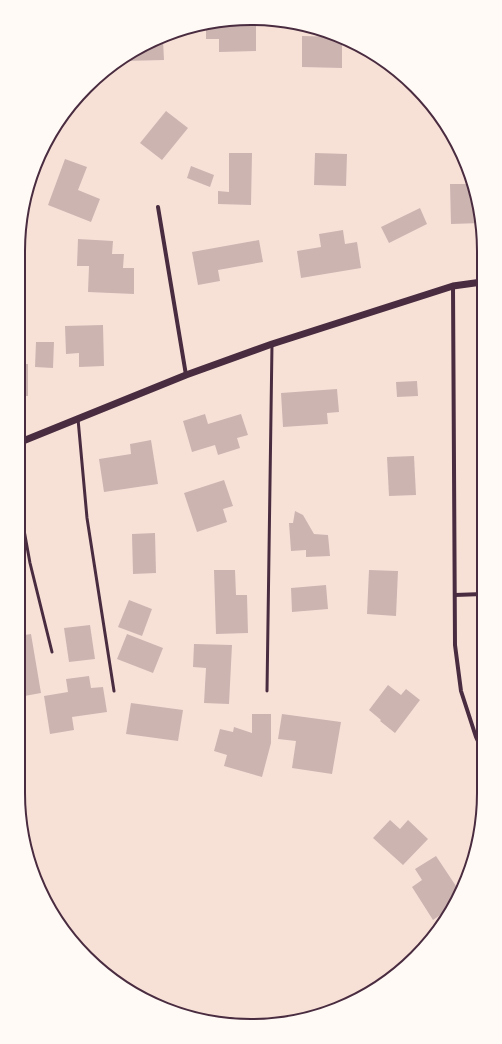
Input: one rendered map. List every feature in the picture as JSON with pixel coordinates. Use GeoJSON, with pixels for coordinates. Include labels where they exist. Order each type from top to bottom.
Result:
{"type":"FeatureCollection","features":[{"type":"Feature","properties":{"kind":"street"},"geometry":{"type":"LineString","coordinates":[[158,207],[186,375]]}},
{"type":"Feature","properties":{"kind":"street"},"geometry":{"type":"LineString","coordinates":[[25,440],[186,375],[272,344],[453,286],[477,283]]}},
{"type":"Feature","properties":{"kind":"street"},"geometry":{"type":"LineString","coordinates":[[453,286],[455,645],[461,691],[477,739]]}},
{"type":"Feature","properties":{"kind":"street"},"geometry":{"type":"LineString","coordinates":[[455,595],[477,594]]}},
{"type":"Feature","properties":{"kind":"lane"},"geometry":{"type":"LineString","coordinates":[[267,691],[272,344]]}},
{"type":"Feature","properties":{"kind":"lane"},"geometry":{"type":"LineString","coordinates":[[78,419],[86,518],[114,691]]}},
{"type":"Feature","properties":{"kind":"lane"},"geometry":{"type":"LineString","coordinates":[[25,536],[30,563],[52,652]]}},
{"type":"Feature","properties":{"kind":"building"},"geometry":{"type":"Polygon","coordinates":[[[236,25],[256,25],[256,51],[219,52],[219,39],[206,39],[207,29],[236,25]]]}},
{"type":"Feature","properties":{"kind":"building"},"geometry":{"type":"Polygon","coordinates":[[[302,36],[322,37],[342,44],[342,68],[302,67],[302,36]]]}},
{"type":"Feature","properties":{"kind":"building"},"geometry":{"type":"Polygon","coordinates":[[[163,43],[164,60],[128,61],[163,43]]]}},
{"type":"Feature","properties":{"kind":"building"},"geometry":{"type":"Polygon","coordinates":[[[166,111],[188,128],[162,160],[140,143],[166,111]]]}},
{"type":"Feature","properties":{"kind":"building"},"geometry":{"type":"Polygon","coordinates":[[[229,153],[252,153],[251,205],[218,204],[218,191],[229,192],[229,153]]]}},
{"type":"Feature","properties":{"kind":"building"},"geometry":{"type":"Polygon","coordinates":[[[315,153],[347,154],[346,186],[314,185],[315,153]]]}},
{"type":"Feature","properties":{"kind":"building"},"geometry":{"type":"Polygon","coordinates":[[[65,159],[87,167],[78,190],[100,199],[91,222],[48,205],[65,159]]]}},
{"type":"Feature","properties":{"kind":"building"},"geometry":{"type":"Polygon","coordinates":[[[191,166],[214,175],[210,187],[187,178],[191,166]]]}},
{"type":"Feature","properties":{"kind":"building"},"geometry":{"type":"Polygon","coordinates":[[[450,184],[467,184],[473,207],[475,223],[451,224],[450,184]]]}},
{"type":"Feature","properties":{"kind":"building"},"geometry":{"type":"Polygon","coordinates":[[[420,208],[427,224],[389,243],[381,227],[420,208]]]}},
{"type":"Feature","properties":{"kind":"building"},"geometry":{"type":"Polygon","coordinates":[[[343,230],[345,244],[357,242],[361,268],[301,278],[297,251],[321,247],[319,234],[343,230]]]}},
{"type":"Feature","properties":{"kind":"building"},"geometry":{"type":"Polygon","coordinates":[[[78,239],[113,241],[112,254],[124,254],[123,268],[134,268],[134,294],[88,292],[89,266],[77,266],[78,239]]]}},
{"type":"Feature","properties":{"kind":"building"},"geometry":{"type":"Polygon","coordinates":[[[259,240],[263,262],[218,270],[220,281],[198,285],[192,252],[259,240]]]}},
{"type":"Feature","properties":{"kind":"building"},"geometry":{"type":"Polygon","coordinates":[[[103,325],[104,366],[79,367],[79,353],[66,354],[65,326],[103,325]]]}},
{"type":"Feature","properties":{"kind":"building"},"geometry":{"type":"Polygon","coordinates":[[[36,342],[54,342],[53,368],[35,367],[36,342]]]}},
{"type":"Feature","properties":{"kind":"building"},"geometry":{"type":"Polygon","coordinates":[[[25,364],[28,364],[28,396],[25,396],[25,364]]]}},
{"type":"Feature","properties":{"kind":"building"},"geometry":{"type":"Polygon","coordinates":[[[417,381],[418,396],[397,397],[396,382],[417,381]]]}},
{"type":"Feature","properties":{"kind":"building"},"geometry":{"type":"Polygon","coordinates":[[[337,389],[339,412],[327,413],[328,424],[283,427],[281,393],[337,389]]]}},
{"type":"Feature","properties":{"kind":"building"},"geometry":{"type":"Polygon","coordinates":[[[205,414],[208,424],[241,414],[248,435],[237,438],[240,448],[218,455],[215,445],[192,452],[183,421],[205,414]]]}},
{"type":"Feature","properties":{"kind":"building"},"geometry":{"type":"Polygon","coordinates":[[[151,440],[158,484],[104,492],[99,459],[131,454],[130,444],[151,440]]]}},
{"type":"Feature","properties":{"kind":"building"},"geometry":{"type":"Polygon","coordinates":[[[414,456],[416,495],[389,496],[387,457],[414,456]]]}},
{"type":"Feature","properties":{"kind":"building"},"geometry":{"type":"Polygon","coordinates":[[[224,480],[233,506],[223,509],[227,522],[197,532],[184,493],[224,480]]]}},
{"type":"Feature","properties":{"kind":"building"},"geometry":{"type":"Polygon","coordinates":[[[295,511],[303,515],[314,534],[328,535],[330,556],[306,557],[306,550],[291,551],[289,523],[293,523],[295,511]]]}},
{"type":"Feature","properties":{"kind":"building"},"geometry":{"type":"Polygon","coordinates":[[[155,533],[156,573],[133,574],[132,534],[155,533]]]}},
{"type":"Feature","properties":{"kind":"building"},"geometry":{"type":"Polygon","coordinates":[[[214,570],[235,570],[236,595],[247,595],[248,633],[216,634],[214,570]]]}},
{"type":"Feature","properties":{"kind":"building"},"geometry":{"type":"Polygon","coordinates":[[[369,570],[398,571],[396,616],[367,614],[369,570]]]}},
{"type":"Feature","properties":{"kind":"building"},"geometry":{"type":"Polygon","coordinates":[[[326,585],[328,609],[292,612],[291,588],[326,585]]]}},
{"type":"Feature","properties":{"kind":"building"},"geometry":{"type":"Polygon","coordinates":[[[129,600],[152,609],[142,636],[118,627],[129,600]]]}},
{"type":"Feature","properties":{"kind":"building"},"geometry":{"type":"Polygon","coordinates":[[[90,625],[95,659],[69,662],[64,628],[90,625]]]}},
{"type":"Feature","properties":{"kind":"building"},"geometry":{"type":"Polygon","coordinates":[[[31,634],[41,693],[25,696],[25,635],[31,634]]]}},
{"type":"Feature","properties":{"kind":"building"},"geometry":{"type":"Polygon","coordinates":[[[127,634],[163,648],[153,673],[117,659],[127,634]]]}},
{"type":"Feature","properties":{"kind":"building"},"geometry":{"type":"Polygon","coordinates":[[[194,644],[232,645],[229,704],[204,703],[206,668],[193,667],[194,644]]]}},
{"type":"Feature","properties":{"kind":"building"},"geometry":{"type":"Polygon","coordinates":[[[89,676],[91,688],[103,687],[107,712],[72,717],[74,730],[50,734],[44,696],[68,692],[66,679],[89,676]]]}},
{"type":"Feature","properties":{"kind":"building"},"geometry":{"type":"Polygon","coordinates":[[[388,685],[401,695],[406,689],[420,700],[395,733],[369,710],[388,685]]]}},
{"type":"Feature","properties":{"kind":"building"},"geometry":{"type":"Polygon","coordinates":[[[131,703],[183,710],[178,741],[126,734],[131,703]]]}},
{"type":"Feature","properties":{"kind":"building"},"geometry":{"type":"Polygon","coordinates":[[[252,714],[271,714],[271,743],[262,777],[224,766],[227,755],[214,751],[220,729],[233,732],[234,727],[252,733],[252,714]]]}},
{"type":"Feature","properties":{"kind":"building"},"geometry":{"type":"Polygon","coordinates":[[[282,714],[341,722],[332,774],[292,768],[296,741],[278,739],[282,714]]]}},
{"type":"Feature","properties":{"kind":"building"},"geometry":{"type":"Polygon","coordinates":[[[390,820],[400,829],[408,820],[428,839],[403,865],[373,838],[390,820]]]}},
{"type":"Feature","properties":{"kind":"building"},"geometry":{"type":"Polygon","coordinates":[[[436,856],[457,887],[442,914],[433,920],[412,887],[422,880],[415,869],[436,856]]]}}]}
